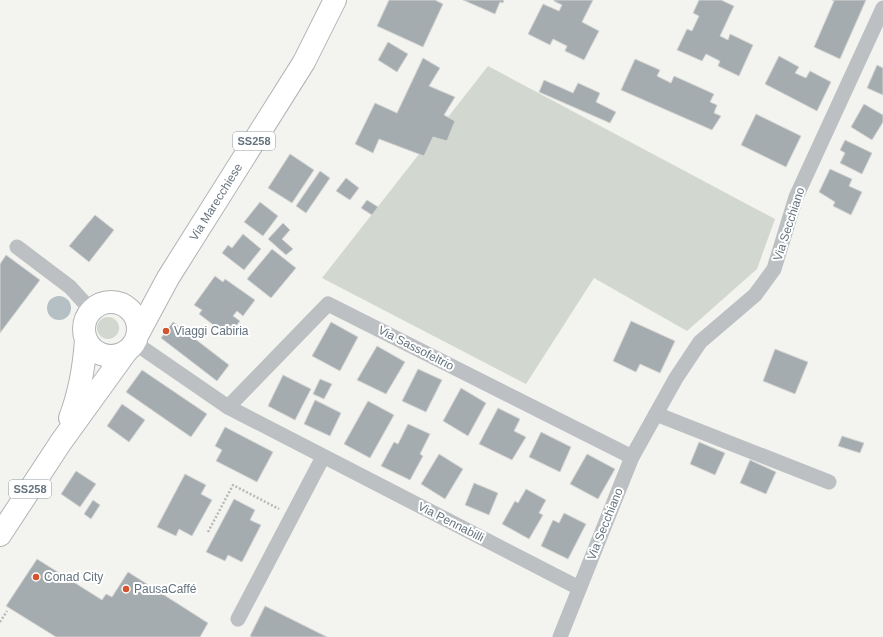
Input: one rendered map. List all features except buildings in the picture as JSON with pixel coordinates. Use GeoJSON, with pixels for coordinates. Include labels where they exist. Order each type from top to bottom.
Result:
{"type":"FeatureCollection","features":[{"type":"Feature","properties":{"kind":"main road","name":"Via Marecchiese"},"geometry":{"type":"LineString","coordinates":[[0,536],[61,442],[133,342],[168,278],[304,62],[335,0]]}},
{"type":"Feature","properties":{"kind":"main road","name":"Via Marecchiese"},"geometry":{"type":"LineString","coordinates":[[61,442],[77,400],[84,368],[86,340],[84,324],[87,316],[97,305],[104,302],[112,301],[119,303],[134,299],[168,278]]}},
{"type":"Feature","properties":{"kind":"main road"},"geometry":{"type":"LineString","coordinates":[[86,340],[96,352],[103,355],[119,355],[133,342],[138,322],[128,307],[119,303]]}},
{"type":"Feature","properties":{"kind":"street","name":"Via Secchiano"},"geometry":{"type":"LineString","coordinates":[[560,637],[632,457],[676,378],[700,342],[755,295],[774,269],[796,197],[883,8]]}},
{"type":"Feature","properties":{"kind":"street"},"geometry":{"type":"LineString","coordinates":[[17,247],[70,287],[91,310]]}},
{"type":"Feature","properties":{"kind":"street","name":"Via Sassofeltrio"},"geometry":{"type":"LineString","coordinates":[[228,407],[328,304],[632,457]]}},
{"type":"Feature","properties":{"kind":"street","name":"Via Pennabilli"},"geometry":{"type":"LineString","coordinates":[[133,342],[228,407],[579,588]]}},
{"type":"Feature","properties":{"kind":"street"},"geometry":{"type":"LineString","coordinates":[[656,414],[829,482]]}},
{"type":"Feature","properties":{"kind":"street"},"geometry":{"type":"LineString","coordinates":[[238,619],[322,456]]}},
{"type":"Feature","properties":{"kind":"path"},"geometry":{"type":"LineString","coordinates":[[208,532],[233,484],[292,516]]}},
{"type":"Feature","properties":{"kind":"path"},"geometry":{"type":"LineString","coordinates":[[0,622],[7,611]]}},
{"type":"Feature","properties":{"kind":"shaded area"},"geometry":{"type":"Polygon","coordinates":[[[488,66],[775,219],[757,269],[687,331],[594,278],[526,384],[322,278],[488,66]]]}},
{"type":"Feature","properties":{"kind":"shaded area"},"geometry":{"type":"Polygon","coordinates":[[[59,296],[64,297],[70,303],[70,313],[64,319],[59,320],[54,319],[48,313],[47,308],[48,303],[54,297],[59,296]]]}},
{"type":"Feature","properties":{"kind":"shaded area"},"geometry":{"type":"Polygon","coordinates":[[[104,317],[112,317],[119,324],[119,332],[112,339],[104,339],[97,332],[97,324],[104,317]]]}},
{"type":"Feature","properties":{"kind":"place","name":"Viaggi Cabiria"},"geometry":{"type":"Point","coordinates":[166,331]}},
{"type":"Feature","properties":{"kind":"place","name":"Conad City"},"geometry":{"type":"Point","coordinates":[36,577]}},
{"type":"Feature","properties":{"kind":"place","name":"PausaCaffé"},"geometry":{"type":"Point","coordinates":[126,589]}}]}
